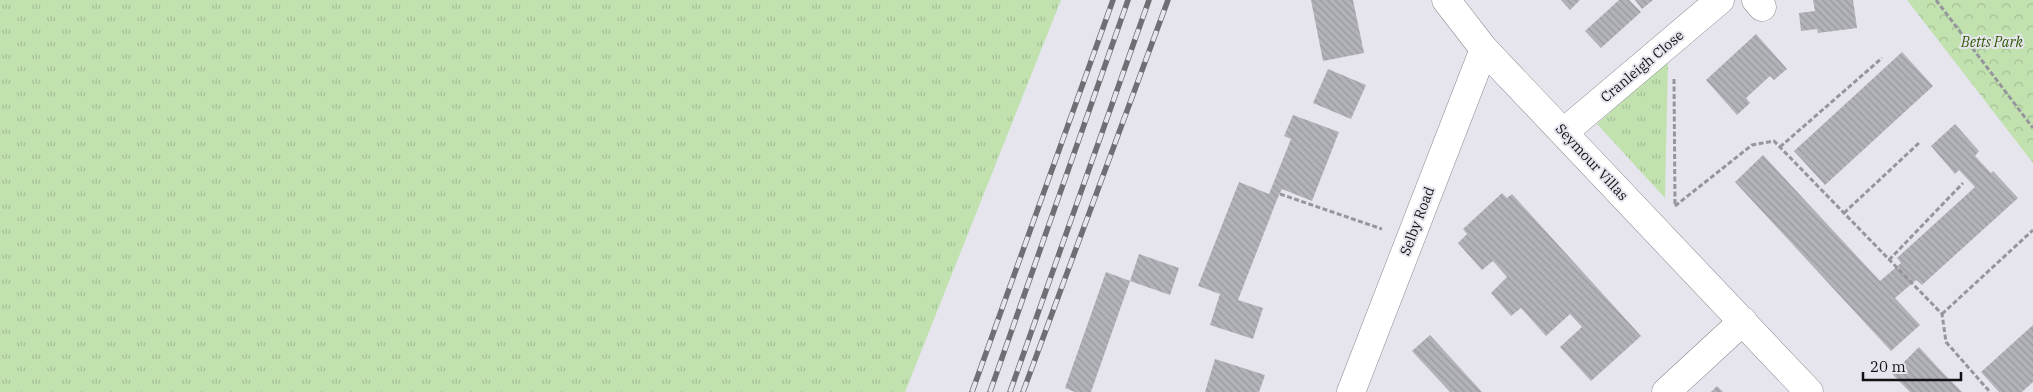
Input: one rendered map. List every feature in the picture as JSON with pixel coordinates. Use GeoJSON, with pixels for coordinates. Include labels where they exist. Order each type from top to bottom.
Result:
{"type":"FeatureCollection","features":[{"type":"Feature","properties":{"kind":"street","name":"Seymour Villas"},"geometry":{"type":"LineString","coordinates":[[1446,0],[1484,49],[1809,392]]}},
{"type":"Feature","properties":{"kind":"street","name":"Cranleigh Close"},"geometry":{"type":"LineString","coordinates":[[1564,132],[1720,0]]}},
{"type":"Feature","properties":{"kind":"street","name":"Selby Road"},"geometry":{"type":"LineString","coordinates":[[1351,392],[1484,49]]}},
{"type":"Feature","properties":{"kind":"street"},"geometry":{"type":"LineString","coordinates":[[1666,392],[1743,321]]}},
{"type":"Feature","properties":{"kind":"path"},"geometry":{"type":"LineString","coordinates":[[1936,0],[2033,128]]}},
{"type":"Feature","properties":{"kind":"path"},"geometry":{"type":"LineString","coordinates":[[1674,39],[1675,206]]}},
{"type":"Feature","properties":{"kind":"path"},"geometry":{"type":"LineString","coordinates":[[1780,147],[1882,58]]}},
{"type":"Feature","properties":{"kind":"path"},"geometry":{"type":"LineString","coordinates":[[1651,224],[1752,145],[1774,141],[1942,314],[1946,342],[1990,392]]}},
{"type":"Feature","properties":{"kind":"path"},"geometry":{"type":"LineString","coordinates":[[1844,213],[1920,142]]}},
{"type":"Feature","properties":{"kind":"path"},"geometry":{"type":"LineString","coordinates":[[1889,260],[1963,183]]}},
{"type":"Feature","properties":{"kind":"path"},"geometry":{"type":"LineString","coordinates":[[1280,194],[1411,238]]}},
{"type":"Feature","properties":{"kind":"path"},"geometry":{"type":"LineString","coordinates":[[1942,314],[2033,230]]}},
{"type":"Feature","properties":{"kind":"green space"},"geometry":{"type":"Polygon","coordinates":[[[0,0],[1061,0],[905,392],[0,392],[0,0]]]}},
{"type":"Feature","properties":{"kind":"green space","name":"Betts Park"},"geometry":{"type":"Polygon","coordinates":[[[1907,0],[2033,0],[2033,163],[1907,0]]]}},
{"type":"Feature","properties":{"kind":"green space"},"geometry":{"type":"Polygon","coordinates":[[[1668,60],[1665,198],[1597,124],[1668,60]]]}},
{"type":"Feature","properties":{"kind":"building"},"geometry":{"type":"Polygon","coordinates":[[[1311,0],[1353,0],[1364,53],[1323,61],[1311,0]]]}},
{"type":"Feature","properties":{"kind":"building"},"geometry":{"type":"Polygon","coordinates":[[[1561,0],[1580,0],[1570,10],[1561,0]]]}},
{"type":"Feature","properties":{"kind":"building"},"geometry":{"type":"Polygon","coordinates":[[[1619,0],[1629,0],[1641,12],[1601,48],[1585,31],[1619,0]]]}},
{"type":"Feature","properties":{"kind":"building"},"geometry":{"type":"Polygon","coordinates":[[[1635,0],[1653,0],[1642,9],[1635,0]]]}},
{"type":"Feature","properties":{"kind":"building"},"geometry":{"type":"Polygon","coordinates":[[[1813,0],[1853,0],[1857,28],[1818,33],[1817,29],[1801,31],[1799,13],[1815,11],[1813,0]]]}},
{"type":"Feature","properties":{"kind":"building"},"geometry":{"type":"Polygon","coordinates":[[[1756,34],[1787,69],[1774,80],[1770,76],[1746,98],[1750,103],[1737,115],[1706,80],[1756,34]]]}},
{"type":"Feature","properties":{"kind":"building"},"geometry":{"type":"Polygon","coordinates":[[[1902,52],[1933,86],[1825,185],[1794,151],[1902,52]]]}},
{"type":"Feature","properties":{"kind":"building"},"geometry":{"type":"Polygon","coordinates":[[[1328,69],[1366,85],[1351,119],[1313,103],[1328,69]]]}},
{"type":"Feature","properties":{"kind":"building"},"geometry":{"type":"Polygon","coordinates":[[[1293,115],[1339,132],[1312,201],[1282,189],[1278,197],[1238,300],[1263,308],[1253,339],[1210,325],[1220,294],[1198,286],[1239,182],[1269,194],[1291,139],[1284,136],[1293,115]]]}},
{"type":"Feature","properties":{"kind":"building"},"geometry":{"type":"Polygon","coordinates":[[[1955,124],[1979,151],[1975,156],[1991,173],[1993,171],[2018,198],[1922,285],[1916,280],[1895,298],[1920,325],[1891,351],[1735,182],[1763,155],[1880,281],[1901,263],[1897,258],[1975,187],[1959,170],[1955,174],[1931,146],[1955,124]]]}},
{"type":"Feature","properties":{"kind":"building"},"geometry":{"type":"Polygon","coordinates":[[[1502,193],[1507,198],[1512,194],[1641,336],[1591,381],[1560,347],[1582,327],[1570,314],[1546,336],[1521,308],[1511,316],[1491,293],[1507,277],[1493,261],[1482,270],[1458,243],[1467,234],[1463,229],[1502,193]]]}},
{"type":"Feature","properties":{"kind":"building"},"geometry":{"type":"Polygon","coordinates":[[[1139,254],[1179,268],[1170,295],[1130,281],[1139,254]]]}},
{"type":"Feature","properties":{"kind":"building"},"geometry":{"type":"Polygon","coordinates":[[[1106,272],[1130,281],[1091,392],[1075,392],[1065,388],[1106,272]]]}},
{"type":"Feature","properties":{"kind":"building"},"geometry":{"type":"Polygon","coordinates":[[[2033,325],[2033,382],[2022,392],[1999,392],[1981,372],[2033,325]]]}},
{"type":"Feature","properties":{"kind":"building"},"geometry":{"type":"Polygon","coordinates":[[[1430,335],[1482,392],[1450,392],[1412,351],[1430,335]]]}},
{"type":"Feature","properties":{"kind":"building"},"geometry":{"type":"Polygon","coordinates":[[[1919,347],[1962,392],[1910,392],[1892,374],[1919,347]]]}},
{"type":"Feature","properties":{"kind":"building"},"geometry":{"type":"Polygon","coordinates":[[[1215,359],[1265,375],[1259,392],[1205,392],[1215,359]]]}},
{"type":"Feature","properties":{"kind":"building"},"geometry":{"type":"Polygon","coordinates":[[[1717,386],[1723,392],[1711,392],[1717,386]]]}},
{"type":"Feature","properties":{"kind":"railway"},"geometry":{"type":"LineString","coordinates":[[972,392],[1113,0]]}},
{"type":"Feature","properties":{"kind":"railway"},"geometry":{"type":"LineString","coordinates":[[990,392],[1128,0]]}},
{"type":"Feature","properties":{"kind":"railway"},"geometry":{"type":"LineString","coordinates":[[1010,392],[1149,0]]}},
{"type":"Feature","properties":{"kind":"railway"},"geometry":{"type":"LineString","coordinates":[[1023,392],[1168,0]]}}]}
